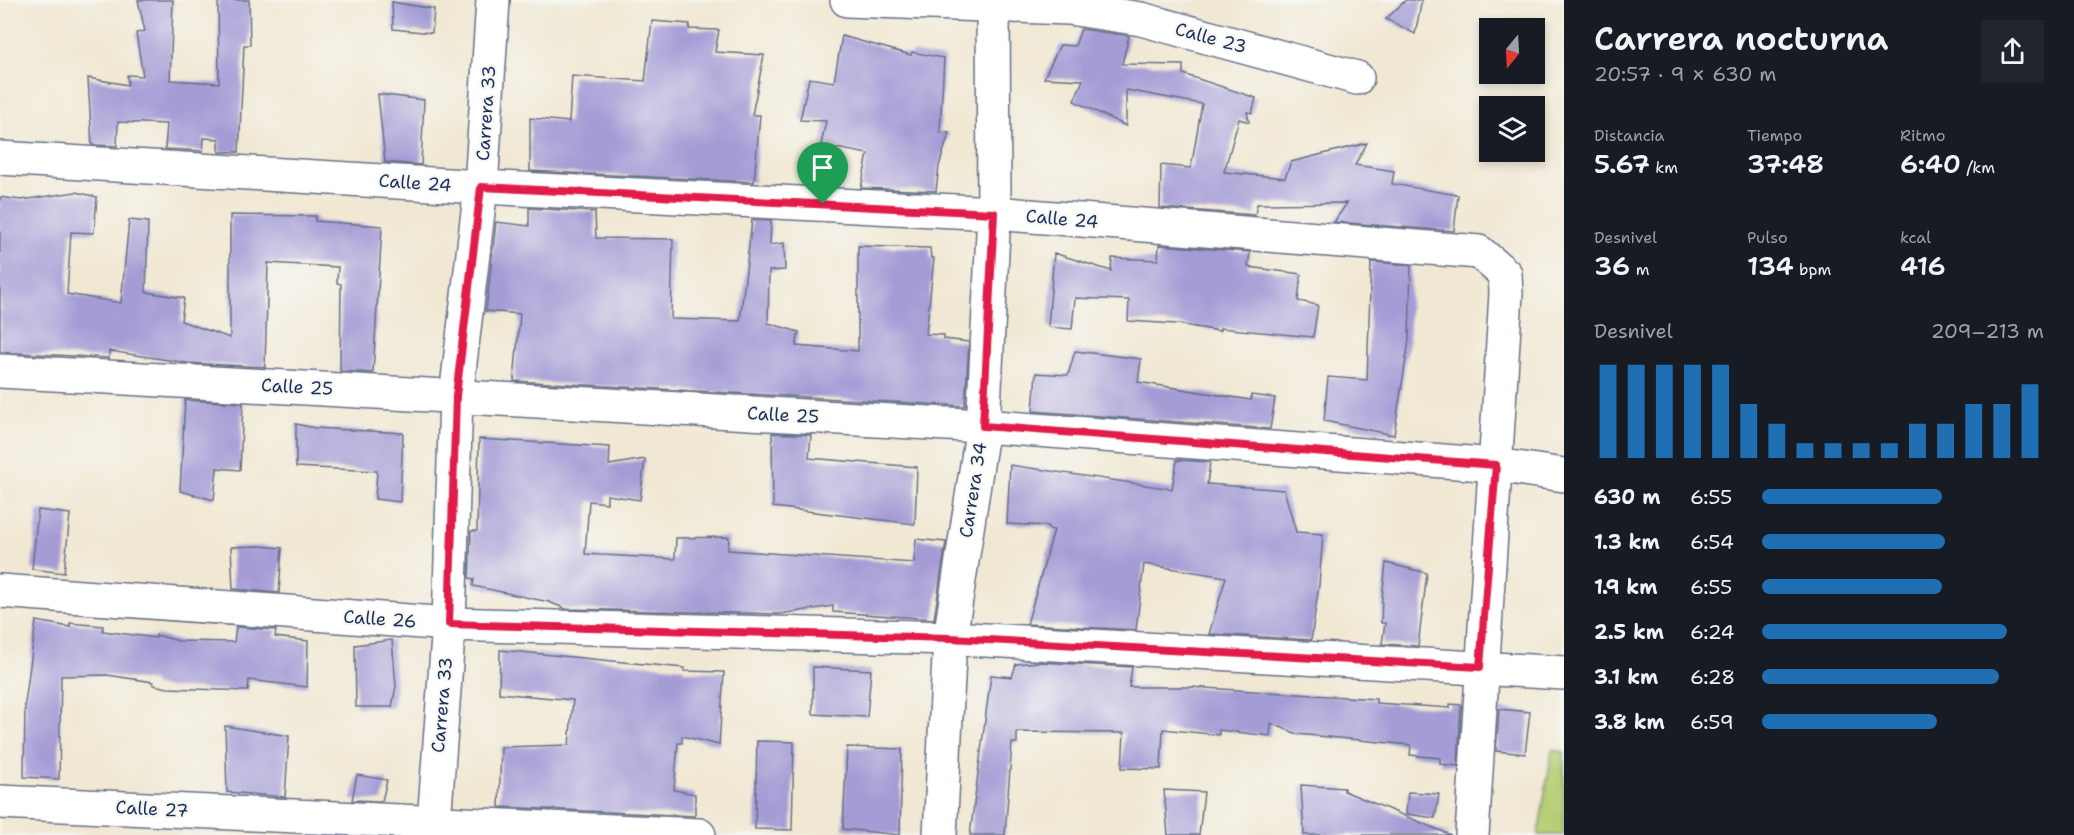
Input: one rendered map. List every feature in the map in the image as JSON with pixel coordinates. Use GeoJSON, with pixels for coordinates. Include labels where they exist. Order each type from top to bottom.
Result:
{"type":"FeatureCollection","features":[{"type":"Feature","properties":{"kind":"street","name":"Carrera 33"},"geometry":{"type":"LineString","coordinates":[[433,829],[449,624],[456,396],[481,187],[493,0]]}},
{"type":"Feature","properties":{"kind":"street","name":"Calle 23"},"geometry":{"type":"LineString","coordinates":[[847,0],[992,3],[1069,8],[1141,19],[1357,78]]}},
{"type":"Feature","properties":{"kind":"street","name":"Carrera 34"},"geometry":{"type":"LineString","coordinates":[[940,835],[950,638],[983,426],[994,213],[992,3]]}},
{"type":"Feature","properties":{"kind":"street","name":"Calle 24"},"geometry":{"type":"LineString","coordinates":[[0,158],[481,187],[994,213],[1479,252],[1505,274],[1496,465]]}},
{"type":"Feature","properties":{"kind":"street","name":"Calle 25"},"geometry":{"type":"LineString","coordinates":[[0,371],[983,426],[1496,465],[1564,475]]}},
{"type":"Feature","properties":{"kind":"street"},"geometry":{"type":"LineString","coordinates":[[1472,835],[1480,667],[1496,465]]}},
{"type":"Feature","properties":{"kind":"street","name":"Calle 26"},"geometry":{"type":"LineString","coordinates":[[0,591],[449,624],[950,638],[1564,673]]}},
{"type":"Feature","properties":{"kind":"street","name":"Calle 27"},"geometry":{"type":"LineString","coordinates":[[0,802],[433,829],[699,835]]}},
{"type":"Feature","properties":{"kind":"green space"},"geometry":{"type":"Polygon","coordinates":[[[1552,750],[1564,752],[1564,835],[1538,835],[1552,750]]]}},
{"type":"Feature","properties":{"kind":"building"},"geometry":{"type":"Polygon","coordinates":[[[138,0],[173,0],[170,80],[219,83],[218,0],[249,0],[250,45],[244,45],[239,152],[219,152],[219,139],[204,138],[203,151],[165,149],[167,124],[118,122],[117,146],[92,145],[88,78],[128,85],[127,75],[143,76],[136,33],[145,31],[138,0]]]}},
{"type":"Feature","properties":{"kind":"building"},"geometry":{"type":"Polygon","coordinates":[[[1406,0],[1422,0],[1415,34],[1386,19],[1406,0]]]}},
{"type":"Feature","properties":{"kind":"building"},"geometry":{"type":"Polygon","coordinates":[[[392,2],[434,9],[432,33],[393,29],[392,2]]]}},
{"type":"Feature","properties":{"kind":"building"},"geometry":{"type":"Polygon","coordinates":[[[652,21],[690,24],[689,29],[719,30],[715,52],[764,55],[752,115],[760,115],[754,182],[530,171],[530,118],[569,122],[572,76],[645,81],[652,21]]]}},
{"type":"Feature","properties":{"kind":"building"},"geometry":{"type":"Polygon","coordinates":[[[1081,29],[1129,36],[1122,64],[1183,65],[1183,74],[1256,98],[1252,113],[1247,112],[1249,122],[1239,119],[1224,172],[1285,178],[1291,162],[1367,143],[1355,165],[1394,171],[1392,184],[1458,195],[1454,231],[1334,222],[1347,203],[1257,204],[1255,215],[1160,208],[1161,165],[1191,168],[1202,104],[1126,90],[1126,126],[1074,101],[1083,80],[1044,78],[1060,45],[1075,46],[1081,29]]]}},
{"type":"Feature","properties":{"kind":"building"},"geometry":{"type":"Polygon","coordinates":[[[842,36],[911,55],[912,52],[944,58],[940,132],[949,133],[939,166],[936,191],[861,188],[868,154],[821,145],[826,121],[800,120],[809,78],[834,82],[842,36]]]}},
{"type":"Feature","properties":{"kind":"building"},"geometry":{"type":"Polygon","coordinates":[[[378,94],[424,100],[421,165],[385,162],[378,94]]]}},
{"type":"Feature","properties":{"kind":"building"},"geometry":{"type":"Polygon","coordinates":[[[76,192],[97,197],[94,233],[71,232],[67,294],[121,303],[129,220],[148,222],[146,292],[184,298],[181,321],[230,338],[230,215],[316,216],[315,221],[382,226],[373,373],[340,371],[341,284],[337,283],[338,267],[268,263],[265,367],[188,363],[109,351],[109,358],[0,352],[0,197],[21,200],[76,192]]]}},
{"type":"Feature","properties":{"kind":"building"},"geometry":{"type":"Polygon","coordinates":[[[529,208],[595,212],[596,238],[673,239],[671,319],[740,321],[752,220],[771,220],[770,245],[784,243],[785,270],[769,271],[768,323],[799,332],[796,346],[858,351],[858,246],[930,248],[931,258],[934,258],[926,334],[944,335],[944,339],[969,342],[965,406],[514,381],[520,314],[486,311],[496,222],[529,226],[529,208]]]}},
{"type":"Feature","properties":{"kind":"building"},"geometry":{"type":"Polygon","coordinates":[[[1159,245],[1250,252],[1248,267],[1301,274],[1298,301],[1318,305],[1313,337],[1220,328],[1220,331],[1177,324],[1128,321],[1129,300],[1075,298],[1072,329],[1048,327],[1054,253],[1111,271],[1112,258],[1158,260],[1159,245]]]}},
{"type":"Feature","properties":{"kind":"building"},"geometry":{"type":"Polygon","coordinates":[[[1371,262],[1411,265],[1409,340],[1394,435],[1324,421],[1328,377],[1367,380],[1371,262]]]}},
{"type":"Feature","properties":{"kind":"building"},"geometry":{"type":"Polygon","coordinates":[[[1075,351],[1141,359],[1138,382],[1251,400],[1251,395],[1275,398],[1270,429],[1033,411],[1036,373],[1068,375],[1075,351]]]}},
{"type":"Feature","properties":{"kind":"building"},"geometry":{"type":"Polygon","coordinates":[[[185,400],[243,403],[240,470],[217,468],[214,500],[180,491],[185,400]]]}},
{"type":"Feature","properties":{"kind":"building"},"geometry":{"type":"Polygon","coordinates":[[[296,424],[315,428],[403,433],[400,502],[375,499],[377,471],[296,467],[296,424]]]}},
{"type":"Feature","properties":{"kind":"building"},"geometry":{"type":"Polygon","coordinates":[[[772,433],[811,435],[809,458],[917,467],[915,524],[773,507],[772,433]]]}},
{"type":"Feature","properties":{"kind":"building"},"geometry":{"type":"Polygon","coordinates":[[[479,439],[610,447],[609,465],[645,459],[640,500],[607,495],[607,503],[589,501],[585,554],[675,559],[676,538],[729,537],[728,550],[914,563],[916,539],[946,542],[934,619],[833,612],[833,606],[780,614],[566,609],[549,602],[473,586],[474,579],[469,578],[471,531],[477,531],[479,439]]]}},
{"type":"Feature","properties":{"kind":"building"},"geometry":{"type":"Polygon","coordinates":[[[1177,460],[1210,462],[1207,484],[1284,490],[1296,532],[1323,534],[1311,640],[1209,634],[1226,577],[1144,564],[1136,630],[1027,624],[1054,530],[1048,529],[1048,526],[1007,524],[1010,465],[1172,489],[1177,460]]]}},
{"type":"Feature","properties":{"kind":"building"},"geometry":{"type":"Polygon","coordinates":[[[38,510],[70,514],[64,573],[32,569],[38,510]]]}},
{"type":"Feature","properties":{"kind":"building"},"geometry":{"type":"Polygon","coordinates":[[[231,547],[282,548],[279,593],[233,589],[231,547]]]}},
{"type":"Feature","properties":{"kind":"building"},"geometry":{"type":"Polygon","coordinates":[[[1386,563],[1427,573],[1418,646],[1382,644],[1385,623],[1381,623],[1382,598],[1386,563]]]}},
{"type":"Feature","properties":{"kind":"building"},"geometry":{"type":"Polygon","coordinates":[[[36,621],[70,627],[70,623],[103,626],[103,631],[156,638],[156,635],[179,641],[234,642],[236,627],[276,630],[275,637],[308,641],[307,687],[249,680],[248,691],[168,688],[153,685],[153,682],[107,675],[61,676],[59,779],[24,777],[25,703],[36,621]]]}},
{"type":"Feature","properties":{"kind":"building"},"geometry":{"type":"Polygon","coordinates":[[[392,640],[396,686],[392,707],[356,707],[355,645],[392,640]]]}},
{"type":"Feature","properties":{"kind":"building"},"geometry":{"type":"Polygon","coordinates":[[[500,650],[684,668],[684,671],[724,672],[719,745],[682,736],[682,743],[678,743],[674,790],[695,794],[695,816],[499,807],[501,747],[569,745],[573,700],[499,693],[500,650]]]}},
{"type":"Feature","properties":{"kind":"building"},"geometry":{"type":"Polygon","coordinates":[[[1039,662],[1132,667],[1129,687],[1190,687],[1376,699],[1376,703],[1450,708],[1450,704],[1461,705],[1458,766],[1440,764],[1440,758],[1410,755],[1411,745],[1297,734],[1271,723],[1270,736],[1219,730],[1219,735],[1163,729],[1161,769],[1122,768],[1124,733],[1017,732],[1017,743],[1012,743],[1005,835],[970,835],[991,675],[1012,677],[1016,664],[1039,662]]]}},
{"type":"Feature","properties":{"kind":"building"},"geometry":{"type":"Polygon","coordinates":[[[813,667],[871,670],[867,717],[813,714],[813,667]]]}},
{"type":"Feature","properties":{"kind":"building"},"geometry":{"type":"Polygon","coordinates":[[[1499,709],[1530,712],[1525,754],[1496,751],[1499,709]]]}},
{"type":"Feature","properties":{"kind":"building"},"geometry":{"type":"Polygon","coordinates":[[[225,726],[289,736],[285,797],[227,792],[225,726]]]}},
{"type":"Feature","properties":{"kind":"building"},"geometry":{"type":"Polygon","coordinates":[[[757,741],[794,742],[792,830],[755,829],[757,741]]]}},
{"type":"Feature","properties":{"kind":"building"},"geometry":{"type":"Polygon","coordinates":[[[847,747],[902,749],[900,835],[843,829],[847,747]]]}},
{"type":"Feature","properties":{"kind":"building"},"geometry":{"type":"Polygon","coordinates":[[[357,775],[387,780],[382,801],[352,800],[357,775]]]}},
{"type":"Feature","properties":{"kind":"building"},"geometry":{"type":"Polygon","coordinates":[[[1301,785],[1344,788],[1344,791],[1451,835],[1304,835],[1301,785]]]}},
{"type":"Feature","properties":{"kind":"building"},"geometry":{"type":"Polygon","coordinates":[[[1164,790],[1204,792],[1199,835],[1168,835],[1164,790]]]}},
{"type":"Feature","properties":{"kind":"building"},"geometry":{"type":"Polygon","coordinates":[[[1408,792],[1439,794],[1435,818],[1406,814],[1408,792]]]}},
{"type":"Feature","properties":{"kind":"route"},"geometry":{"type":"LineString","coordinates":[[481,187],[823,204],[994,213],[983,426],[1496,465],[1480,667],[950,638],[449,624],[456,396],[481,187]]}}]}
